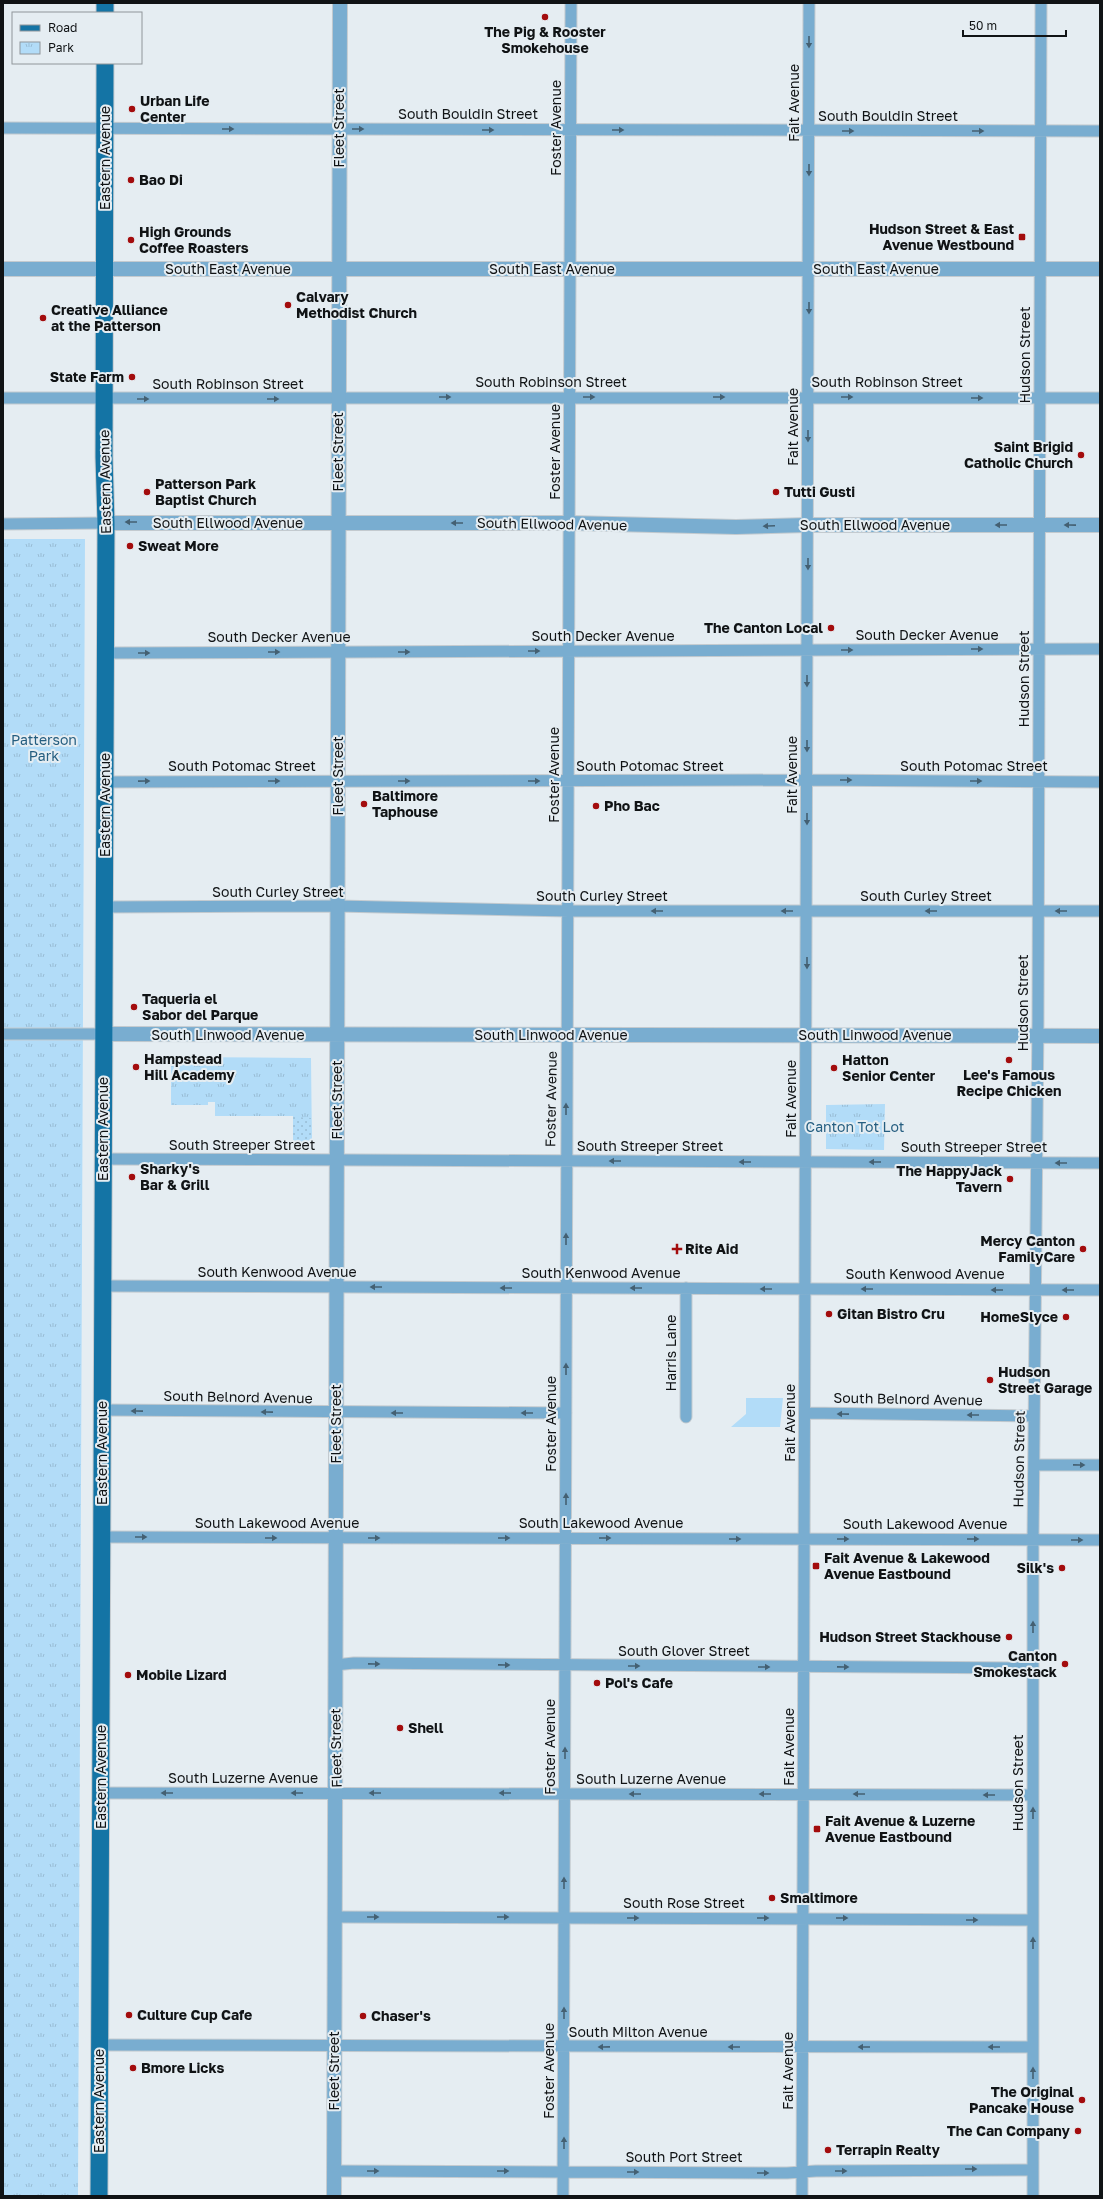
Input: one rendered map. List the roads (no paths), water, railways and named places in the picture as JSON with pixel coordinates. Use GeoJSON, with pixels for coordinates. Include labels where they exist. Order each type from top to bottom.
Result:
{"type":"FeatureCollection","features":[{"type":"Feature","properties":{"kind":"main road","name":"Eastern Avenue"},"geometry":{"type":"LineString","coordinates":[[99,2196],[106,523],[104,398],[105,64]]}},
{"type":"Feature","properties":{"kind":"street","name":"Fleet Street"},"geometry":{"type":"LineString","coordinates":[[334,2196],[340,3]]}},
{"type":"Feature","properties":{"kind":"street","name":"Foster Avenue"},"geometry":{"type":"LineString","coordinates":[[563,2196],[566,1161],[570,651],[571,3]]}},
{"type":"Feature","properties":{"kind":"street","name":"Fait Avenue"},"geometry":{"type":"LineString","coordinates":[[802,2196],[809,3]]}},
{"type":"Feature","properties":{"kind":"street","name":"Hudson Street"},"geometry":{"type":"LineString","coordinates":[[1033,2196],[1033,1920],[1031,1795],[1038,1036],[1041,3]]}},
{"type":"Feature","properties":{"kind":"street","name":"South Bouldin Street"},"geometry":{"type":"LineString","coordinates":[[3,128],[1100,131]]}},
{"type":"Feature","properties":{"kind":"street","name":"South East Avenue"},"geometry":{"type":"LineString","coordinates":[[3,269],[1100,269]]}},
{"type":"Feature","properties":{"kind":"street","name":"South Robinson Street"},"geometry":{"type":"LineString","coordinates":[[3,398],[1100,398]]}},
{"type":"Feature","properties":{"kind":"street","name":"South Ellwood Avenue"},"geometry":{"type":"LineString","coordinates":[[3,524],[570,523],[736,527],[808,525],[1100,525]]}},
{"type":"Feature","properties":{"kind":"street","name":"South Decker Avenue"},"geometry":{"type":"LineString","coordinates":[[105,653],[1100,649]]}},
{"type":"Feature","properties":{"kind":"street","name":"South Potomac Street"},"geometry":{"type":"LineString","coordinates":[[105,782],[807,780],[1100,782]]}},
{"type":"Feature","properties":{"kind":"street","name":"South Curley Street"},"geometry":{"type":"LineString","coordinates":[[104,907],[337,906],[569,911],[1100,911]]}},
{"type":"Feature","properties":{"kind":"street","name":"South Linwood Avenue"},"geometry":{"type":"LineString","coordinates":[[3,1034],[337,1036],[567,1034],[1100,1036]]}},
{"type":"Feature","properties":{"kind":"street","name":"South Streeper Street"},"geometry":{"type":"LineString","coordinates":[[103,1159],[1100,1163]]}},
{"type":"Feature","properties":{"kind":"street","name":"South Kenwood Avenue"},"geometry":{"type":"LineString","coordinates":[[103,1286],[1100,1290]]}},
{"type":"Feature","properties":{"kind":"street","name":"Harris Lane"},"geometry":{"type":"LineString","coordinates":[[686,1288],[686,1417]]}},
{"type":"Feature","properties":{"kind":"street","name":"South Belnord Avenue"},"geometry":{"type":"LineString","coordinates":[[102,1410],[336,1413],[566,1413]]}},
{"type":"Feature","properties":{"kind":"street","name":"South Belnord Avenue"},"geometry":{"type":"LineString","coordinates":[[805,1413],[1034,1416]]}},
{"type":"Feature","properties":{"kind":"street"},"geometry":{"type":"LineString","coordinates":[[1034,1465],[1100,1465]]}},
{"type":"Feature","properties":{"kind":"street","name":"South Lakewood Avenue"},"geometry":{"type":"LineString","coordinates":[[102,1537],[1100,1540]]}},
{"type":"Feature","properties":{"kind":"street","name":"South Glover Street"},"geometry":{"type":"LineString","coordinates":[[335,1665],[354,1663],[565,1666],[1033,1668]]}},
{"type":"Feature","properties":{"kind":"street","name":"South Luzerne Avenue"},"geometry":{"type":"LineString","coordinates":[[101,1793],[1031,1795]]}},
{"type":"Feature","properties":{"kind":"street","name":"South Rose Street"},"geometry":{"type":"LineString","coordinates":[[334,1917],[1033,1920]]}},
{"type":"Feature","properties":{"kind":"street","name":"South Milton Avenue"},"geometry":{"type":"LineString","coordinates":[[100,2045],[1033,2047]]}},
{"type":"Feature","properties":{"kind":"street","name":"South Port Street"},"geometry":{"type":"LineString","coordinates":[[334,2171],[802,2173],[816,2171],[1033,2170]]}},
{"type":"Feature","properties":{"kind":"place","name":"The Pig & Rooster Smokehouse"},"geometry":{"type":"Point","coordinates":[545,17]}},
{"type":"Feature","properties":{"kind":"place","name":"Urban Life Center"},"geometry":{"type":"Point","coordinates":[132,109]}},
{"type":"Feature","properties":{"kind":"place","name":"Bao Di"},"geometry":{"type":"Point","coordinates":[131,180]}},
{"type":"Feature","properties":{"kind":"place","name":"Hudson Street & East Avenue Westbound"},"geometry":{"type":"Point","coordinates":[1022,237]}},
{"type":"Feature","properties":{"kind":"place","name":"High Grounds Coffee Roasters"},"geometry":{"type":"Point","coordinates":[131,240]}},
{"type":"Feature","properties":{"kind":"place","name":"Calvary Methodist Church"},"geometry":{"type":"Point","coordinates":[288,305]}},
{"type":"Feature","properties":{"kind":"place","name":"Creative Alliance at the Patterson"},"geometry":{"type":"Point","coordinates":[43,318]}},
{"type":"Feature","properties":{"kind":"place","name":"State Farm"},"geometry":{"type":"Point","coordinates":[132,377]}},
{"type":"Feature","properties":{"kind":"place","name":"Saint Brigid Catholic Church"},"geometry":{"type":"Point","coordinates":[1081,455]}},
{"type":"Feature","properties":{"kind":"place","name":"Patterson Park Baptist Church"},"geometry":{"type":"Point","coordinates":[147,492]}},
{"type":"Feature","properties":{"kind":"place","name":"Tutti Gusti"},"geometry":{"type":"Point","coordinates":[776,492]}},
{"type":"Feature","properties":{"kind":"place","name":"Sweat More"},"geometry":{"type":"Point","coordinates":[130,546]}},
{"type":"Feature","properties":{"kind":"place","name":"The Canton Local"},"geometry":{"type":"Point","coordinates":[831,628]}},
{"type":"Feature","properties":{"kind":"place","name":"Baltimore Taphouse"},"geometry":{"type":"Point","coordinates":[364,804]}},
{"type":"Feature","properties":{"kind":"place","name":"Pho Bac"},"geometry":{"type":"Point","coordinates":[596,806]}},
{"type":"Feature","properties":{"kind":"place","name":"Taqueria el Sabor del Parque"},"geometry":{"type":"Point","coordinates":[134,1007]}},
{"type":"Feature","properties":{"kind":"place","name":"Lee's Famous Recipe Chicken"},"geometry":{"type":"Point","coordinates":[1009,1060]}},
{"type":"Feature","properties":{"kind":"place","name":"Hampstead Hill Academy"},"geometry":{"type":"Point","coordinates":[136,1067]}},
{"type":"Feature","properties":{"kind":"place","name":"Hatton Senior Center"},"geometry":{"type":"Point","coordinates":[834,1068]}},
{"type":"Feature","properties":{"kind":"place","name":"Sharky's Bar & Grill"},"geometry":{"type":"Point","coordinates":[132,1177]}},
{"type":"Feature","properties":{"kind":"place","name":"The HappyJack Tavern"},"geometry":{"type":"Point","coordinates":[1010,1179]}},
{"type":"Feature","properties":{"kind":"place","name":"Rite Aid"},"geometry":{"type":"Point","coordinates":[677,1249]}},
{"type":"Feature","properties":{"kind":"place","name":"Mercy Canton FamilyCare"},"geometry":{"type":"Point","coordinates":[1083,1249]}},
{"type":"Feature","properties":{"kind":"place","name":"Gitan Bistro Cru"},"geometry":{"type":"Point","coordinates":[829,1314]}},
{"type":"Feature","properties":{"kind":"place","name":"HomeSlyce"},"geometry":{"type":"Point","coordinates":[1066,1317]}},
{"type":"Feature","properties":{"kind":"place","name":"Hudson Street Garage"},"geometry":{"type":"Point","coordinates":[990,1380]}},
{"type":"Feature","properties":{"kind":"place","name":"Fait Avenue & Lakewood Avenue Eastbound"},"geometry":{"type":"Point","coordinates":[816,1566]}},
{"type":"Feature","properties":{"kind":"place","name":"Silk's"},"geometry":{"type":"Point","coordinates":[1062,1568]}},
{"type":"Feature","properties":{"kind":"place","name":"Hudson Street Stackhouse"},"geometry":{"type":"Point","coordinates":[1009,1637]}},
{"type":"Feature","properties":{"kind":"place","name":"Canton Smokestack"},"geometry":{"type":"Point","coordinates":[1065,1664]}},
{"type":"Feature","properties":{"kind":"place","name":"Mobile Lizard"},"geometry":{"type":"Point","coordinates":[128,1675]}},
{"type":"Feature","properties":{"kind":"place","name":"Pol's Cafe"},"geometry":{"type":"Point","coordinates":[597,1683]}},
{"type":"Feature","properties":{"kind":"place","name":"Shell"},"geometry":{"type":"Point","coordinates":[400,1728]}},
{"type":"Feature","properties":{"kind":"place","name":"Fait Avenue & Luzerne Avenue Eastbound"},"geometry":{"type":"Point","coordinates":[817,1829]}},
{"type":"Feature","properties":{"kind":"place","name":"Smaltimore"},"geometry":{"type":"Point","coordinates":[772,1898]}},
{"type":"Feature","properties":{"kind":"place","name":"Culture Cup Cafe"},"geometry":{"type":"Point","coordinates":[129,2015]}},
{"type":"Feature","properties":{"kind":"place","name":"Chaser's"},"geometry":{"type":"Point","coordinates":[363,2016]}},
{"type":"Feature","properties":{"kind":"place","name":"Bmore Licks"},"geometry":{"type":"Point","coordinates":[133,2068]}},
{"type":"Feature","properties":{"kind":"place","name":"The Original Pancake House"},"geometry":{"type":"Point","coordinates":[1082,2100]}},
{"type":"Feature","properties":{"kind":"place","name":"The Can Company"},"geometry":{"type":"Point","coordinates":[1078,2131]}},
{"type":"Feature","properties":{"kind":"place","name":"Terrapin Realty"},"geometry":{"type":"Point","coordinates":[828,2150]}},
{"type":"Feature","properties":{"kind":"park label","name":"Patterson Park"},"geometry":{"type":"Point","coordinates":[44,748]}},
{"type":"Feature","properties":{"kind":"park label","name":"Canton Tot Lot"},"geometry":{"type":"Point","coordinates":[855,1127]}}]}
